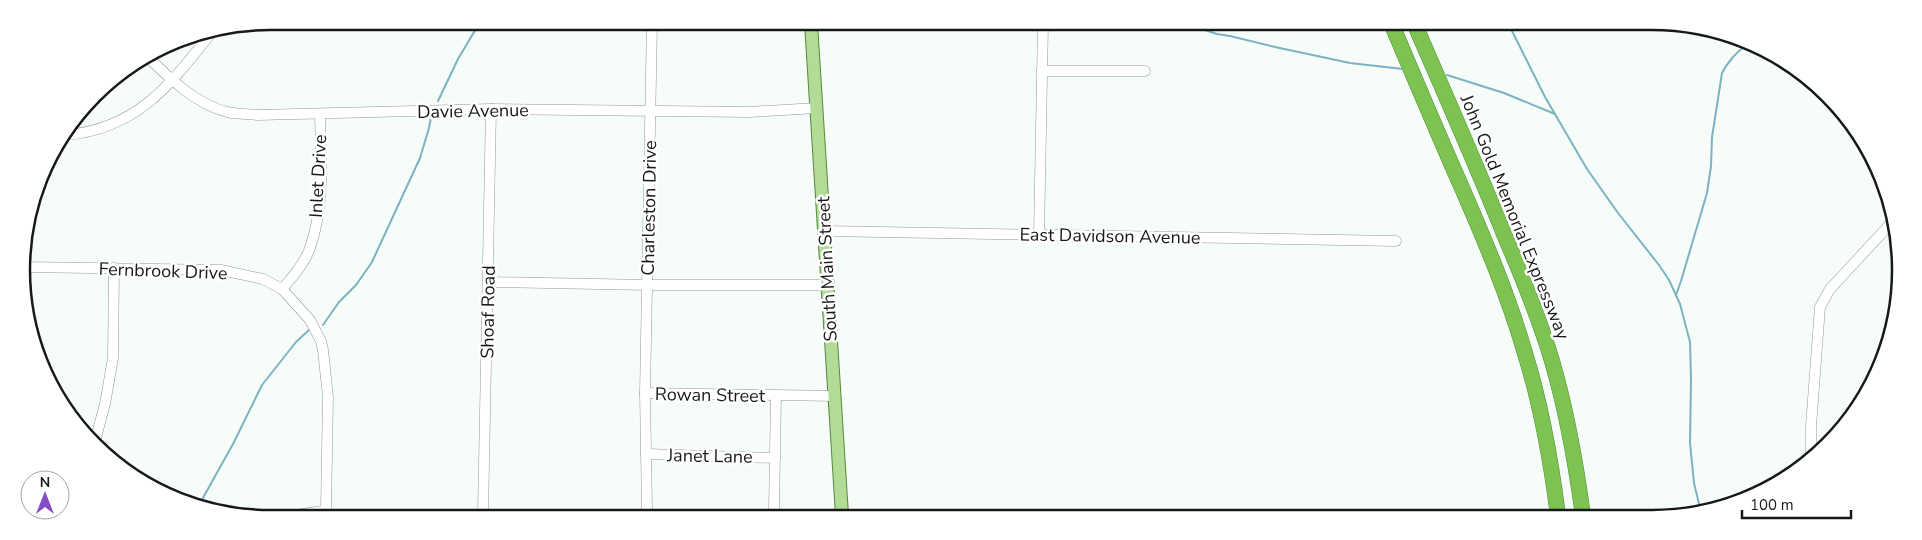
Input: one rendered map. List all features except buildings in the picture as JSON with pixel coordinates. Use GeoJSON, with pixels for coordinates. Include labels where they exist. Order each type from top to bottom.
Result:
{"type":"FeatureCollection","features":[{"type":"Feature","properties":{"kind":"highway"},"geometry":{"type":"LineString","coordinates":[[1394,30],[1504,289],[1524,350],[1543,422],[1557,510]]}},
{"type":"Feature","properties":{"kind":"highway","name":"John Gold Memorial Expressway"},"geometry":{"type":"LineString","coordinates":[[1417,30],[1534,306],[1552,361],[1566,417],[1582,510]]}},
{"type":"Feature","properties":{"kind":"main road","name":"South Main Street"},"geometry":{"type":"LineString","coordinates":[[812,30],[842,510]]}},
{"type":"Feature","properties":{"kind":"street","name":"Charleston Drive"},"geometry":{"type":"LineString","coordinates":[[645,393],[652,30]]}},
{"type":"Feature","properties":{"kind":"street"},"geometry":{"type":"LineString","coordinates":[[1039,235],[1043,30]]}},
{"type":"Feature","properties":{"kind":"street"},"geometry":{"type":"LineString","coordinates":[[72,134],[91,132],[125,118],[150,102],[172,81],[207,38]]}},
{"type":"Feature","properties":{"kind":"street","name":"Davie Avenue"},"geometry":{"type":"LineString","coordinates":[[152,61],[172,81],[196,98],[227,112],[258,116],[491,109],[749,112],[817,108]]}},
{"type":"Feature","properties":{"kind":"street"},"geometry":{"type":"LineString","coordinates":[[1042,71],[1145,71]]}},
{"type":"Feature","properties":{"kind":"street","name":"Shoaf Road"},"geometry":{"type":"LineString","coordinates":[[483,510],[491,109]]}},
{"type":"Feature","properties":{"kind":"street","name":"Inlet Drive"},"geometry":{"type":"LineString","coordinates":[[282,289],[298,270],[310,249],[319,211],[320,114]]}},
{"type":"Feature","properties":{"kind":"street"},"geometry":{"type":"LineString","coordinates":[[1811,449],[1820,307],[1830,289],[1888,227]]}},
{"type":"Feature","properties":{"kind":"street","name":"East Davidson Avenue"},"geometry":{"type":"LineString","coordinates":[[825,231],[1396,241]]}},
{"type":"Feature","properties":{"kind":"street","name":"Fernbrook Drive"},"geometry":{"type":"LineString","coordinates":[[30,266],[220,270],[263,279],[282,289],[302,309],[317,332],[323,350],[328,397],[326,508],[324,510]]}},
{"type":"Feature","properties":{"kind":"street"},"geometry":{"type":"LineString","coordinates":[[96,436],[105,404],[113,358],[114,268]]}},
{"type":"Feature","properties":{"kind":"street"},"geometry":{"type":"LineString","coordinates":[[489,282],[648,285],[827,285]]}},
{"type":"Feature","properties":{"kind":"street","name":"Rowan Street"},"geometry":{"type":"LineString","coordinates":[[647,510],[645,393],[835,396]]}},
{"type":"Feature","properties":{"kind":"street","name":"Rowan Street"},"geometry":{"type":"LineString","coordinates":[[774,510],[776,396]]}},
{"type":"Feature","properties":{"kind":"street","name":"Janet Lane"},"geometry":{"type":"LineString","coordinates":[[646,454],[775,458]]}},
{"type":"Feature","properties":{"kind":"waterway"},"geometry":{"type":"LineString","coordinates":[[438,101],[458,59],[475,30]]}},
{"type":"Feature","properties":{"kind":"waterway"},"geometry":{"type":"LineString","coordinates":[[1205,30],[1350,63],[1403,69]]}},
{"type":"Feature","properties":{"kind":"waterway"},"geometry":{"type":"LineString","coordinates":[[1512,30],[1545,97],[1587,169],[1618,213],[1659,265],[1669,280],[1680,304],[1690,342],[1690,443],[1694,483],[1699,505]]}},
{"type":"Feature","properties":{"kind":"waterway"},"geometry":{"type":"LineString","coordinates":[[1676,295],[1707,193],[1711,166],[1712,137],[1722,73],[1743,48]]}},
{"type":"Feature","properties":{"kind":"waterway"},"geometry":{"type":"LineString","coordinates":[[1447,75],[1504,93],[1555,114]]}},
{"type":"Feature","properties":{"kind":"waterway"},"geometry":{"type":"LineString","coordinates":[[323,325],[372,262],[420,158],[431,117]]}},
{"type":"Feature","properties":{"kind":"waterway"},"geometry":{"type":"LineString","coordinates":[[202,500],[233,444],[262,385],[296,342],[309,330]]}}]}
